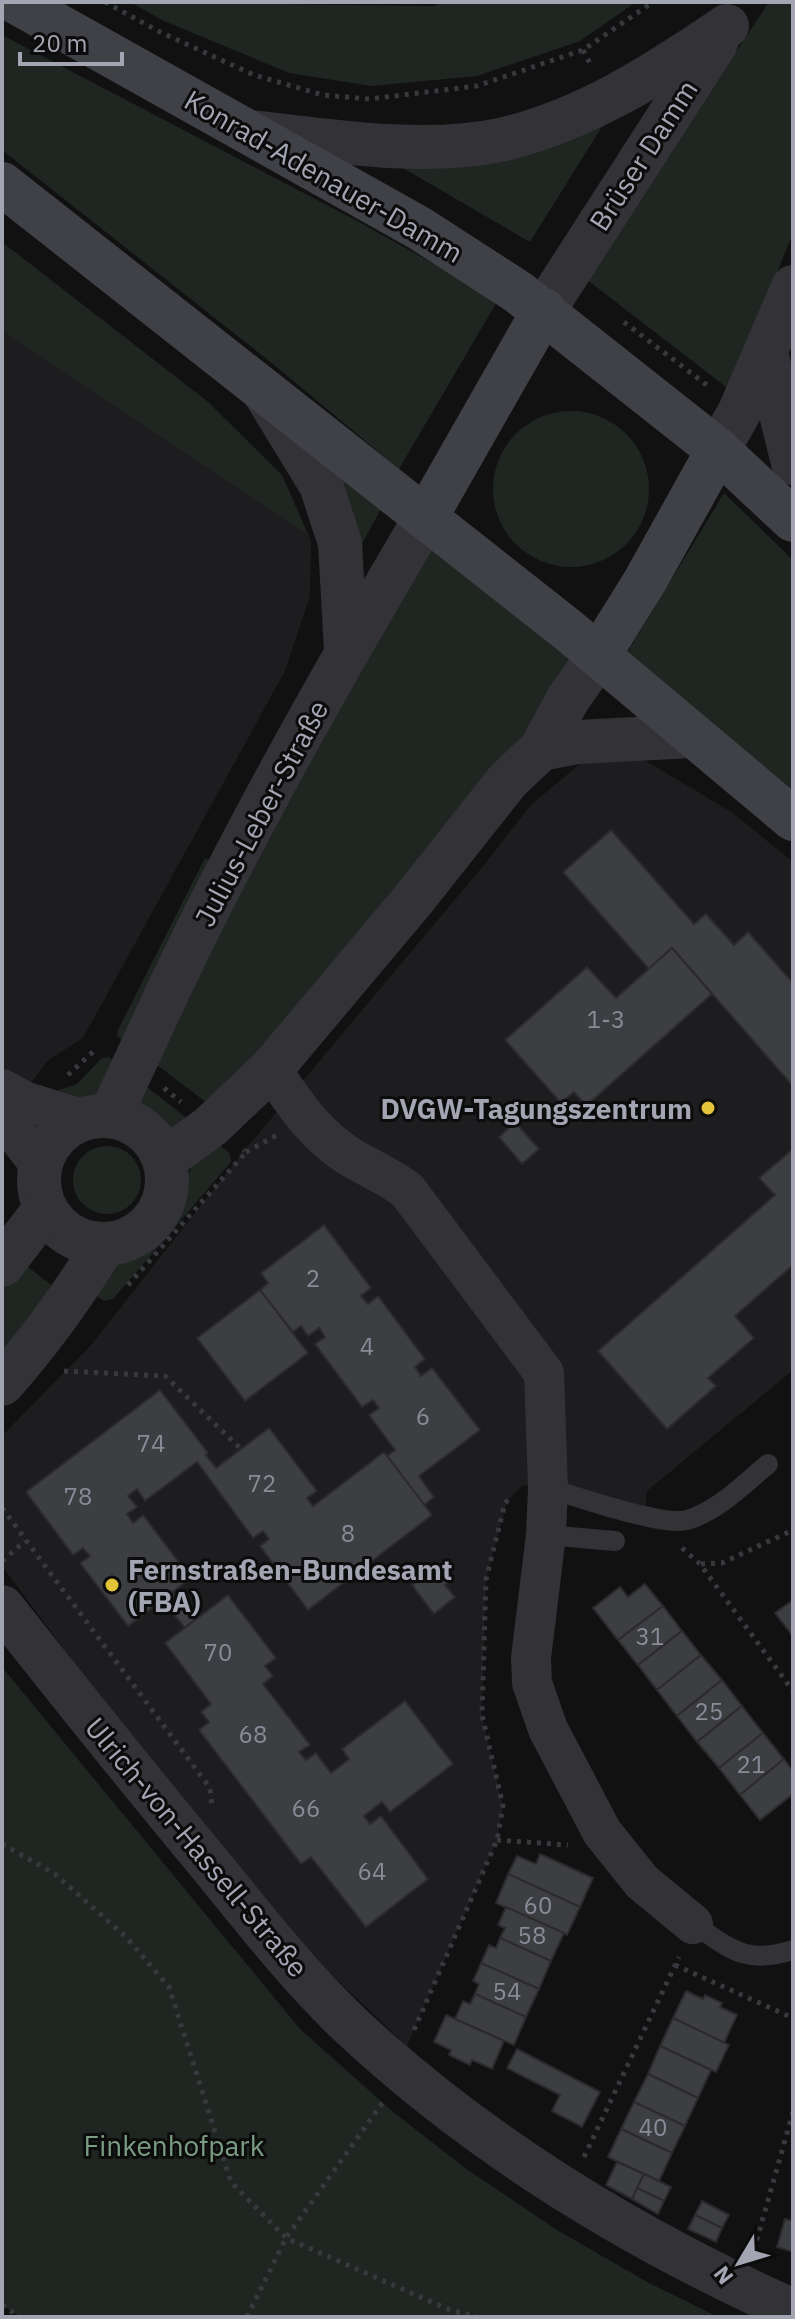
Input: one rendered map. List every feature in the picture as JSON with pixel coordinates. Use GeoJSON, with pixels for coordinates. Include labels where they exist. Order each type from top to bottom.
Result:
{"type":"FeatureCollection","features":[{"type":"Feature","properties":{"kind":"main road","name":"Konrad-Adenauer-Damm"},"geometry":{"type":"LineString","coordinates":[[16,2],[419,228],[544,310],[718,450],[793,520]]}},
{"type":"Feature","properties":{"kind":"main road"},"geometry":{"type":"LineString","coordinates":[[2,184],[599,655],[793,819]]}},
{"type":"Feature","properties":{"kind":"main road"},"geometry":{"type":"LineString","coordinates":[[426,517],[544,310]]}},
{"type":"Feature","properties":{"kind":"main road"},"geometry":{"type":"LineString","coordinates":[[599,655],[645,581],[718,450]]}},
{"type":"Feature","properties":{"kind":"street"},"geometry":{"type":"LineString","coordinates":[[252,132],[369,144],[444,146],[500,140],[555,122],[609,99],[668,66],[736,14]]}},
{"type":"Feature","properties":{"kind":"street","name":"Brüser Damm"},"geometry":{"type":"LineString","coordinates":[[544,310],[736,14]]}},
{"type":"Feature","properties":{"kind":"street"},"geometry":{"type":"LineString","coordinates":[[718,450],[740,411],[793,287]]}},
{"type":"Feature","properties":{"kind":"street"},"geometry":{"type":"LineString","coordinates":[[766,353],[793,463]]}},
{"type":"Feature","properties":{"kind":"street"},"geometry":{"type":"LineString","coordinates":[[265,393],[321,485],[340,543],[346,651]]}},
{"type":"Feature","properties":{"kind":"street","name":"Julius-Leber-Straße"},"geometry":{"type":"LineString","coordinates":[[40,1165],[48,1145],[63,1129],[96,1117],[173,981],[346,651],[426,517]]}},
{"type":"Feature","properties":{"kind":"street"},"geometry":{"type":"LineString","coordinates":[[164,1160],[211,1126],[271,1069],[413,900],[508,780],[541,749],[568,699],[599,655]]}},
{"type":"Feature","properties":{"kind":"street"},"geometry":{"type":"LineString","coordinates":[[541,749],[578,742],[692,736]]}},
{"type":"Feature","properties":{"kind":"street"},"geometry":{"type":"LineString","coordinates":[[271,1069],[305,1119],[349,1157],[389,1176],[407,1190],[544,1373],[548,1488],[546,1535],[531,1658],[532,1683],[548,1729],[602,1832],[642,1882],[693,1924]]}},
{"type":"Feature","properties":{"kind":"street"},"geometry":{"type":"LineString","coordinates":[[2,1089],[24,1101],[128,1121],[143,1130],[156,1143],[164,1160],[167,1180],[164,1200],[155,1218],[141,1232],[123,1242],[104,1245],[69,1235],[55,1224],[45,1209],[39,1188],[40,1165],[2,1116]]}},
{"type":"Feature","properties":{"kind":"street"},"geometry":{"type":"LineString","coordinates":[[2,1265],[45,1209]]}},
{"type":"Feature","properties":{"kind":"street"},"geometry":{"type":"LineString","coordinates":[[2,1384],[28,1355],[76,1290],[104,1245]]}},
{"type":"Feature","properties":{"kind":"street","name":"Ulrich-von-Hassell-Straße"},"geometry":{"type":"LineString","coordinates":[[2,1607],[282,1954],[346,2020],[406,2075],[484,2135],[568,2191],[664,2247],[793,2311]]}},
{"type":"Feature","properties":{"kind":"lane"},"geometry":{"type":"LineString","coordinates":[[548,1488],[645,1516],[684,1521],[719,1504],[768,1464]]}},
{"type":"Feature","properties":{"kind":"lane"},"geometry":{"type":"LineString","coordinates":[[546,1535],[615,1541]]}},
{"type":"Feature","properties":{"kind":"lane"},"geometry":{"type":"LineString","coordinates":[[693,1924],[741,1955],[775,1956],[793,1950]]}},
{"type":"Feature","properties":{"kind":"path"},"geometry":{"type":"LineString","coordinates":[[105,2],[160,32],[254,75],[323,95],[369,99],[477,86],[583,50],[653,2]]}},
{"type":"Feature","properties":{"kind":"path"},"geometry":{"type":"LineString","coordinates":[[55,1371],[165,1376],[241,1449]]}},
{"type":"Feature","properties":{"kind":"path"},"geometry":{"type":"LineString","coordinates":[[2,1508],[210,1788],[215,1819]]}},
{"type":"Feature","properties":{"kind":"path"},"geometry":{"type":"LineString","coordinates":[[645,1516],[700,1564],[793,1691]]}},
{"type":"Feature","properties":{"kind":"path"},"geometry":{"type":"LineString","coordinates":[[700,1564],[722,1563],[793,1530]]}},
{"type":"Feature","properties":{"kind":"path"},"geometry":{"type":"LineString","coordinates":[[2,1561],[25,1541]]}},
{"type":"Feature","properties":{"kind":"path"},"geometry":{"type":"LineString","coordinates":[[247,2317],[286,2238],[406,2075],[407,2046],[497,1840],[578,1846]]}},
{"type":"Feature","properties":{"kind":"path"},"geometry":{"type":"LineString","coordinates":[[2,1844],[55,1874],[125,1936],[169,1987],[231,2182],[286,2238],[450,2310],[477,2317]]}},
{"type":"Feature","properties":{"kind":"path"},"geometry":{"type":"LineString","coordinates":[[568,2191],[675,1965],[793,2018]]}},
{"type":"Feature","properties":{"kind":"path"},"geometry":{"type":"LineString","coordinates":[[743,2288],[793,2112]]}},
{"type":"Feature","properties":{"kind":"path"},"geometry":{"type":"LineString","coordinates":[[2,2305],[20,2317]]}},
{"type":"Feature","properties":{"kind":"shaded area"},"geometry":{"type":"Polygon","coordinates":[[[2,331],[309,536],[311,543],[310,596],[285,671],[83,1038],[47,1061],[2,1124],[2,331]]]}},
{"type":"Feature","properties":{"kind":"shaded area"},"geometry":{"type":"Polygon","coordinates":[[[595,751],[646,761],[733,813],[793,862],[793,1370],[647,1491],[645,1516],[548,1488],[523,1485],[507,1501],[486,1580],[482,1715],[503,1806],[497,1840],[407,2046],[313,1957],[128,1735],[2,1566],[2,1436],[92,1344],[243,1152],[531,805],[595,751]]]}},
{"type":"Feature","properties":{"kind":"green space"},"geometry":{"type":"Polygon","coordinates":[[[130,2],[434,6],[443,2],[636,2],[580,41],[477,76],[371,86],[289,73],[164,21],[130,2]]]}},
{"type":"Feature","properties":{"kind":"green space"},"geometry":{"type":"Polygon","coordinates":[[[769,2],[793,2],[793,233],[730,390],[586,279],[769,2]]]}},
{"type":"Feature","properties":{"kind":"green space"},"geometry":{"type":"Polygon","coordinates":[[[2,35],[361,223],[498,300],[399,469],[273,364],[2,150],[2,35]]]}},
{"type":"Feature","properties":{"kind":"green space"},"geometry":{"type":"Polygon","coordinates":[[[603,125],[530,242],[389,160],[603,125]]]}},
{"type":"Feature","properties":{"kind":"green space"},"geometry":{"type":"Polygon","coordinates":[[[2,242],[207,401],[282,475],[309,536],[2,331],[2,242]]]}},
{"type":"Feature","properties":{"kind":"green space"},"geometry":{"type":"Polygon","coordinates":[[[571,411],[601,417],[626,434],[643,459],[649,489],[643,519],[626,544],[601,561],[571,567],[541,561],[516,544],[499,519],[493,489],[499,459],[516,434],[541,417],[571,411]]]}},
{"type":"Feature","properties":{"kind":"green space"},"geometry":{"type":"Polygon","coordinates":[[[341,476],[382,507],[358,551],[341,476]]]}},
{"type":"Feature","properties":{"kind":"green space"},"geometry":{"type":"Polygon","coordinates":[[[724,493],[793,560],[793,790],[627,653],[724,493]]]}},
{"type":"Feature","properties":{"kind":"green space"},"geometry":{"type":"Polygon","coordinates":[[[426,545],[566,656],[572,667],[462,819],[211,1106],[153,1062],[193,978],[426,545]]]}},
{"type":"Feature","properties":{"kind":"green space"},"geometry":{"type":"Polygon","coordinates":[[[205,858],[210,861],[130,1049],[117,1035],[118,1030],[205,858]]]}},
{"type":"Feature","properties":{"kind":"green space"},"geometry":{"type":"Polygon","coordinates":[[[109,1057],[123,1069],[99,1097],[86,1101],[50,1093],[77,1084],[102,1058],[109,1057]]]}},
{"type":"Feature","properties":{"kind":"green space"},"geometry":{"type":"Polygon","coordinates":[[[142,1083],[195,1125],[170,1136],[155,1119],[138,1110],[142,1083]]]}},
{"type":"Feature","properties":{"kind":"green space"},"geometry":{"type":"Polygon","coordinates":[[[212,1139],[230,1154],[231,1162],[113,1299],[104,1301],[90,1291],[108,1269],[143,1250],[167,1231],[177,1216],[191,1167],[212,1139]]]}},
{"type":"Feature","properties":{"kind":"green space"},"geometry":{"type":"Polygon","coordinates":[[[114,1146],[135,1161],[141,1180],[139,1193],[131,1204],[114,1214],[100,1214],[83,1204],[75,1193],[73,1173],[83,1156],[94,1148],[114,1146]]]}},
{"type":"Feature","properties":{"kind":"green space"},"geometry":{"type":"Polygon","coordinates":[[[19,1260],[63,1294],[2,1366],[2,1284],[19,1260]]]}},
{"type":"Feature","properties":{"kind":"green space","name":"Finkenhofpark"},"geometry":{"type":"Polygon","coordinates":[[[2,1667],[300,2029],[392,2111],[465,2168],[557,2230],[649,2283],[718,2317],[20,2317],[2,2305],[2,1667]]]}},
{"type":"Feature","properties":{"kind":"building"},"geometry":{"type":"Polygon","coordinates":[[[611,830],[694,924],[706,914],[734,945],[748,932],[793,983],[793,1086],[672,948],[649,969],[563,872],[611,830]]]}},
{"type":"Feature","properties":{"kind":"building"},"geometry":{"type":"Polygon","coordinates":[[[672,948],[712,994],[586,1106],[574,1092],[561,1103],[505,1040],[587,967],[616,998],[672,948]]]}},
{"type":"Feature","properties":{"kind":"building"},"geometry":{"type":"Polygon","coordinates":[[[515,1122],[539,1149],[522,1164],[499,1137],[515,1122]]]}},
{"type":"Feature","properties":{"kind":"building"},"geometry":{"type":"Polygon","coordinates":[[[793,1149],[793,1265],[735,1316],[754,1338],[708,1378],[716,1386],[667,1429],[598,1351],[775,1195],[759,1178],[793,1149]]]}},
{"type":"Feature","properties":{"kind":"building"},"geometry":{"type":"Polygon","coordinates":[[[324,1225],[371,1288],[361,1296],[368,1304],[378,1296],[425,1359],[415,1367],[421,1376],[432,1368],[480,1430],[419,1476],[434,1497],[424,1505],[387,1456],[395,1450],[369,1415],[379,1408],[373,1400],[362,1407],[315,1344],[325,1337],[319,1328],[308,1336],[301,1326],[293,1332],[260,1290],[268,1283],[261,1273],[324,1225]]]}},
{"type":"Feature","properties":{"kind":"building"},"geometry":{"type":"Polygon","coordinates":[[[260,1290],[308,1353],[245,1401],[197,1338],[260,1290]]]}},
{"type":"Feature","properties":{"kind":"building"},"geometry":{"type":"Polygon","coordinates":[[[160,1390],[216,1468],[269,1428],[317,1491],[307,1498],[313,1506],[384,1452],[432,1515],[308,1610],[260,1546],[269,1539],[263,1531],[253,1538],[197,1462],[145,1501],[137,1489],[128,1496],[137,1507],[127,1514],[133,1523],[143,1515],[191,1578],[128,1626],[80,1563],[90,1556],[83,1548],[73,1555],[26,1492],[160,1390]]]}},
{"type":"Feature","properties":{"kind":"building"},"geometry":{"type":"Polygon","coordinates":[[[441,1563],[453,1578],[445,1585],[455,1597],[434,1614],[412,1585],[441,1563]]]}},
{"type":"Feature","properties":{"kind":"building"},"geometry":{"type":"Polygon","coordinates":[[[645,1584],[663,1606],[618,1640],[593,1608],[620,1587],[628,1597],[645,1584]]]}},
{"type":"Feature","properties":{"kind":"building"},"geometry":{"type":"Polygon","coordinates":[[[172,1592],[194,1620],[185,1628],[162,1600],[172,1592]]]}},
{"type":"Feature","properties":{"kind":"building"},"geometry":{"type":"Polygon","coordinates":[[[228,1595],[276,1658],[265,1666],[273,1676],[263,1684],[310,1745],[299,1752],[306,1760],[316,1753],[331,1773],[349,1759],[342,1749],[405,1701],[453,1764],[390,1812],[382,1802],[364,1816],[370,1824],[381,1816],[428,1879],[366,1927],[311,1857],[301,1864],[199,1730],[209,1722],[201,1712],[211,1704],[165,1643],[228,1595]]]}},
{"type":"Feature","properties":{"kind":"building"},"geometry":{"type":"Polygon","coordinates":[[[793,1600],[793,1636],[775,1613],[793,1600]]]}},
{"type":"Feature","properties":{"kind":"building"},"geometry":{"type":"Polygon","coordinates":[[[663,1606],[682,1631],[638,1665],[618,1640],[663,1606]]]}},
{"type":"Feature","properties":{"kind":"building"},"geometry":{"type":"Polygon","coordinates":[[[682,1631],[701,1655],[657,1690],[638,1665],[682,1631]]]}},
{"type":"Feature","properties":{"kind":"building"},"geometry":{"type":"Polygon","coordinates":[[[701,1655],[722,1680],[677,1716],[657,1690],[701,1655]]]}},
{"type":"Feature","properties":{"kind":"building"},"geometry":{"type":"Polygon","coordinates":[[[722,1680],[742,1706],[697,1742],[677,1716],[722,1680]]]}},
{"type":"Feature","properties":{"kind":"building"},"geometry":{"type":"Polygon","coordinates":[[[742,1706],[763,1733],[719,1768],[697,1742],[742,1706]]]}},
{"type":"Feature","properties":{"kind":"building"},"geometry":{"type":"Polygon","coordinates":[[[763,1733],[784,1759],[740,1795],[719,1768],[763,1733]]]}},
{"type":"Feature","properties":{"kind":"building"},"geometry":{"type":"Polygon","coordinates":[[[784,1759],[793,1771],[793,1794],[760,1820],[740,1795],[784,1759]]]}},
{"type":"Feature","properties":{"kind":"building"},"geometry":{"type":"Polygon","coordinates":[[[540,1854],[593,1878],[580,1907],[508,1874],[517,1856],[536,1864],[540,1854]]]}},
{"type":"Feature","properties":{"kind":"building"},"geometry":{"type":"Polygon","coordinates":[[[508,1874],[580,1907],[567,1935],[496,1903],[508,1874]]]}},
{"type":"Feature","properties":{"kind":"building"},"geometry":{"type":"Polygon","coordinates":[[[506,1907],[564,1933],[551,1961],[500,1938],[505,1928],[498,1925],[506,1907]]]}},
{"type":"Feature","properties":{"kind":"building"},"geometry":{"type":"Polygon","coordinates":[[[500,1938],[551,1961],[539,1989],[481,1963],[489,1945],[496,1948],[500,1938]]]}},
{"type":"Feature","properties":{"kind":"building"},"geometry":{"type":"Polygon","coordinates":[[[481,1963],[539,1989],[526,2017],[475,1994],[479,1984],[473,1981],[481,1963]]]}},
{"type":"Feature","properties":{"kind":"building"},"geometry":{"type":"Polygon","coordinates":[[[686,1991],[722,2003],[720,2007],[737,2015],[724,2043],[673,2018],[686,1991]]]}},
{"type":"Feature","properties":{"kind":"building"},"geometry":{"type":"Polygon","coordinates":[[[475,1994],[526,2017],[514,2045],[455,2019],[463,2001],[470,2004],[475,1994]]]}},
{"type":"Feature","properties":{"kind":"building"},"geometry":{"type":"Polygon","coordinates":[[[446,2015],[504,2041],[492,2069],[472,2060],[470,2065],[449,2055],[451,2050],[434,2042],[446,2015]]]}},
{"type":"Feature","properties":{"kind":"building"},"geometry":{"type":"Polygon","coordinates":[[[673,2018],[729,2045],[716,2072],[660,2046],[673,2018]]]}},
{"type":"Feature","properties":{"kind":"building"},"geometry":{"type":"Polygon","coordinates":[[[660,2046],[711,2070],[698,2098],[648,2074],[660,2046]]]}},
{"type":"Feature","properties":{"kind":"building"},"geometry":{"type":"Polygon","coordinates":[[[517,2049],[600,2092],[582,2127],[552,2111],[560,2095],[507,2068],[517,2049]]]}},
{"type":"Feature","properties":{"kind":"building"},"geometry":{"type":"Polygon","coordinates":[[[648,2074],[698,2098],[685,2126],[634,2102],[648,2074]]]}},
{"type":"Feature","properties":{"kind":"building"},"geometry":{"type":"Polygon","coordinates":[[[634,2102],[685,2126],[672,2153],[621,2129],[634,2102]]]}},
{"type":"Feature","properties":{"kind":"building"},"geometry":{"type":"Polygon","coordinates":[[[621,2129],[672,2153],[659,2181],[608,2157],[621,2129]]]}},
{"type":"Feature","properties":{"kind":"building"},"geometry":{"type":"Polygon","coordinates":[[[617,2162],[644,2174],[632,2199],[606,2185],[617,2162]]]}},
{"type":"Feature","properties":{"kind":"building"},"geometry":{"type":"Polygon","coordinates":[[[644,2174],[671,2187],[664,2201],[637,2188],[644,2174]]]}},
{"type":"Feature","properties":{"kind":"building"},"geometry":{"type":"Polygon","coordinates":[[[637,2188],[664,2201],[658,2214],[632,2199],[637,2188]]]}},
{"type":"Feature","properties":{"kind":"building"},"geometry":{"type":"Polygon","coordinates":[[[702,2201],[729,2215],[722,2228],[695,2215],[702,2201]]]}},
{"type":"Feature","properties":{"kind":"building"},"geometry":{"type":"Polygon","coordinates":[[[695,2215],[722,2228],[716,2242],[688,2229],[695,2215]]]}},
{"type":"Feature","properties":{"kind":"building"},"geometry":{"type":"Polygon","coordinates":[[[785,2219],[793,2221],[793,2252],[777,2247],[785,2219]]]}},
{"type":"Feature","properties":{"kind":"place","name":"DVGW-Tagungszentrum"},"geometry":{"type":"Point","coordinates":[708,1108]}},
{"type":"Feature","properties":{"kind":"place","name":"Fernstraßen-Bundesamt (FBA)"},"geometry":{"type":"Point","coordinates":[112,1585]}}]}
